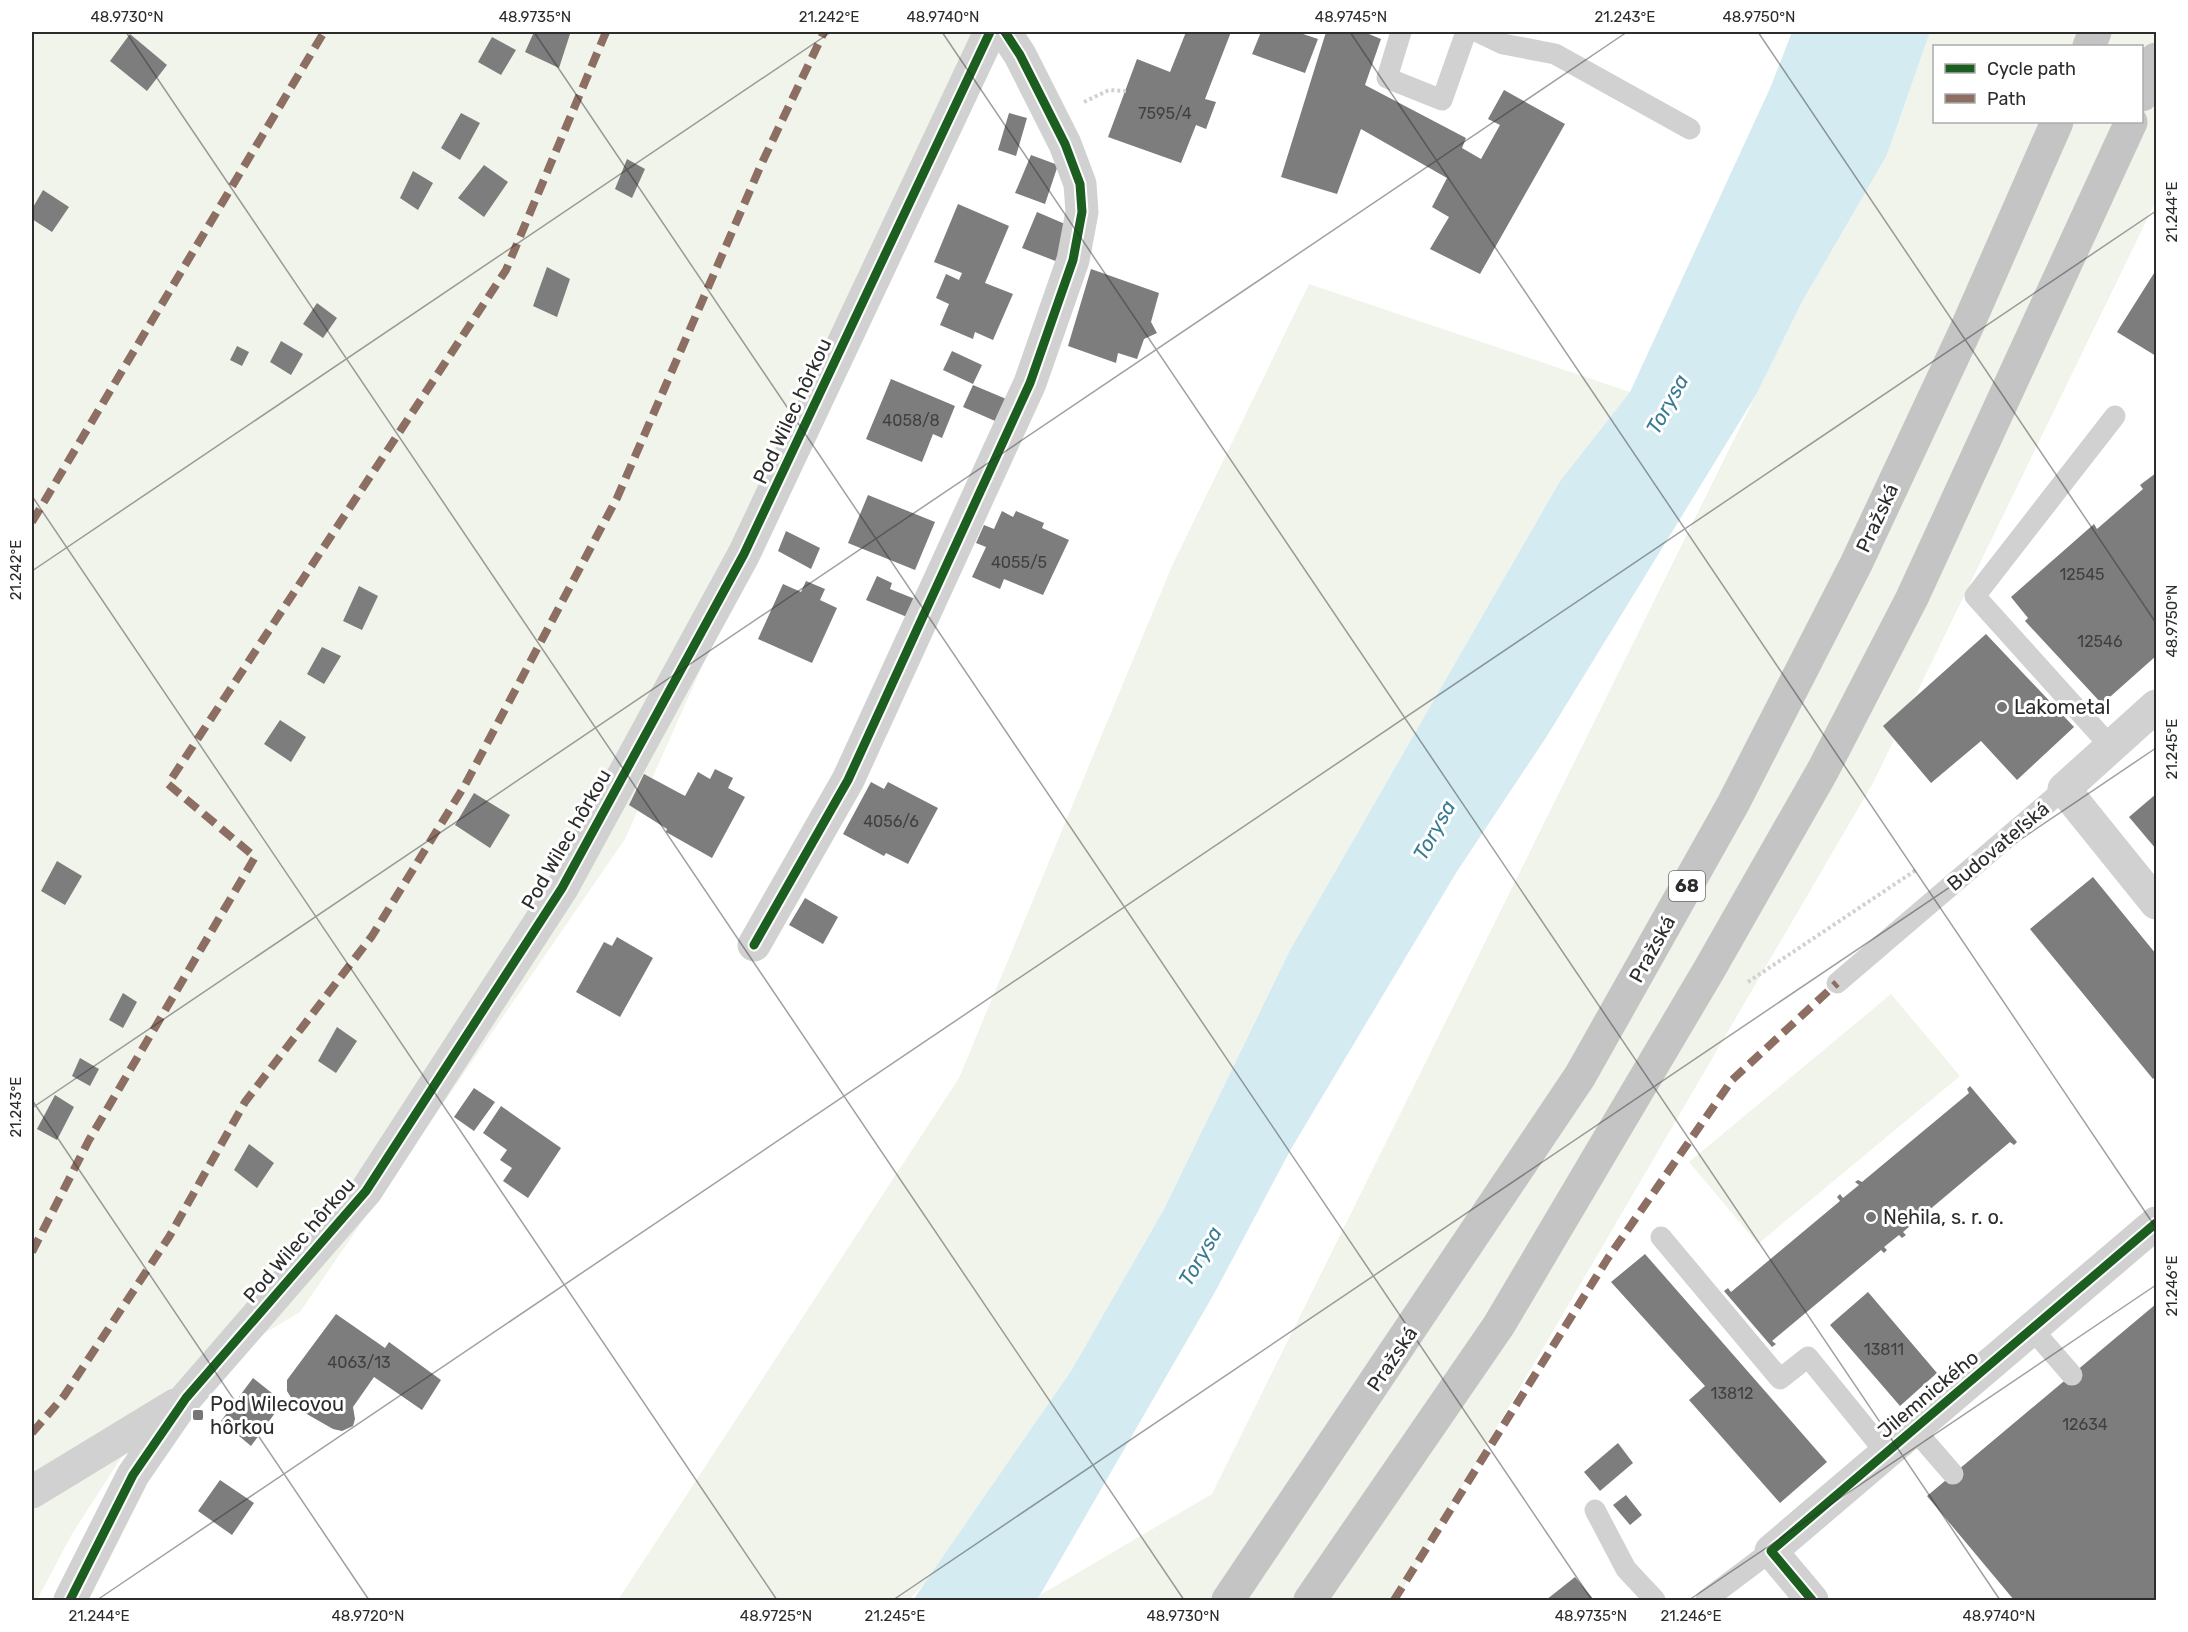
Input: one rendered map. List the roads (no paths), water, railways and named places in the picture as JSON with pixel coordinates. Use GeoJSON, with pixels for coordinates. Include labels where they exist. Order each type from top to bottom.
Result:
{"type":"FeatureCollection","features":[{"type":"Feature","properties":{"kind":"main road"},"geometry":{"type":"LineString","coordinates":[[2143,93],[2157,59]]}},
{"type":"Feature","properties":{"kind":"main road","name":"Pražská"},"geometry":{"type":"LineString","coordinates":[[1228,1600],[1580,1076],[1733,804],[1856,564],[1967,327],[2057,123]]}},
{"type":"Feature","properties":{"kind":"main road"},"geometry":{"type":"LineString","coordinates":[[1310,1600],[1499,1325],[1709,970],[1823,770],[1912,598],[2131,123]]}},
{"type":"Feature","properties":{"kind":"street","name":"Pod Wilec hôrkou"},"geometry":{"type":"LineString","coordinates":[[70,1600],[133,1475],[186,1398],[366,1191],[562,888],[744,554],[990,32]]}},
{"type":"Feature","properties":{"kind":"street"},"geometry":{"type":"LineString","coordinates":[[754,945],[848,780],[1030,383],[1073,260],[1082,212],[1080,184],[1061,137],[1020,55],[1005,32]]}},
{"type":"Feature","properties":{"kind":"street","name":"Budovateľská"},"geometry":{"type":"LineString","coordinates":[[2064,789],[2157,706]]}},
{"type":"Feature","properties":{"kind":"street"},"geometry":{"type":"LineString","coordinates":[[2064,789],[2157,903]]}},
{"type":"Feature","properties":{"kind":"street","name":"Jilemnického"},"geometry":{"type":"LineString","coordinates":[[1771,1551],[2157,1223]]}},
{"type":"Feature","properties":{"kind":"street","name":"Pod Wilec hôrkou"},"geometry":{"type":"LineString","coordinates":[[32,1492],[186,1398]]}},
{"type":"Feature","properties":{"kind":"street"},"geometry":{"type":"LineString","coordinates":[[1771,1551],[1812,1600]]}},
{"type":"Feature","properties":{"kind":"lane"},"geometry":{"type":"LineString","coordinates":[[1401,32],[1387,78],[1442,100],[1466,32]]}},
{"type":"Feature","properties":{"kind":"lane"},"geometry":{"type":"LineString","coordinates":[[1478,32],[1503,44],[1555,54],[1690,129]]}},
{"type":"Feature","properties":{"kind":"lane"},"geometry":{"type":"LineString","coordinates":[[2111,747],[1975,596],[2115,416]]}},
{"type":"Feature","properties":{"kind":"lane","name":"Budovateľská"},"geometry":{"type":"LineString","coordinates":[[1837,983],[2064,789]]}},
{"type":"Feature","properties":{"kind":"lane"},"geometry":{"type":"LineString","coordinates":[[1661,1237],[1780,1379],[1808,1357],[1886,1453]]}},
{"type":"Feature","properties":{"kind":"lane"},"geometry":{"type":"LineString","coordinates":[[2032,1329],[2072,1375]]}},
{"type":"Feature","properties":{"kind":"lane"},"geometry":{"type":"LineString","coordinates":[[1914,1429],[1953,1474]]}},
{"type":"Feature","properties":{"kind":"lane"},"geometry":{"type":"LineString","coordinates":[[1595,1510],[1626,1569],[1655,1600]]}},
{"type":"Feature","properties":{"kind":"lane"},"geometry":{"type":"LineString","coordinates":[[1706,1600],[1771,1551]]}},
{"type":"Feature","properties":{"kind":"water","name":"Torysa"},"geometry":{"type":"Polygon","coordinates":[[[1792,32],[1930,32],[1887,155],[1802,302],[1756,395],[1547,736],[1456,873],[1291,1149],[1215,1292],[1040,1595],[1036,1600],[913,1600],[1071,1371],[1164,1209],[1290,950],[1560,481],[1630,392],[1771,86],[1792,32]]]}},
{"type":"Feature","properties":{"kind":"place","name":"Lakometal"},"geometry":{"type":"Point","coordinates":[2002,707]}},
{"type":"Feature","properties":{"kind":"place","name":"Nehila, s. r. o."},"geometry":{"type":"Point","coordinates":[1871,1217]}},
{"type":"Feature","properties":{"kind":"place","name":"Pod Wilecovou hôrkou"},"geometry":{"type":"Point","coordinates":[198,1415]}}]}
